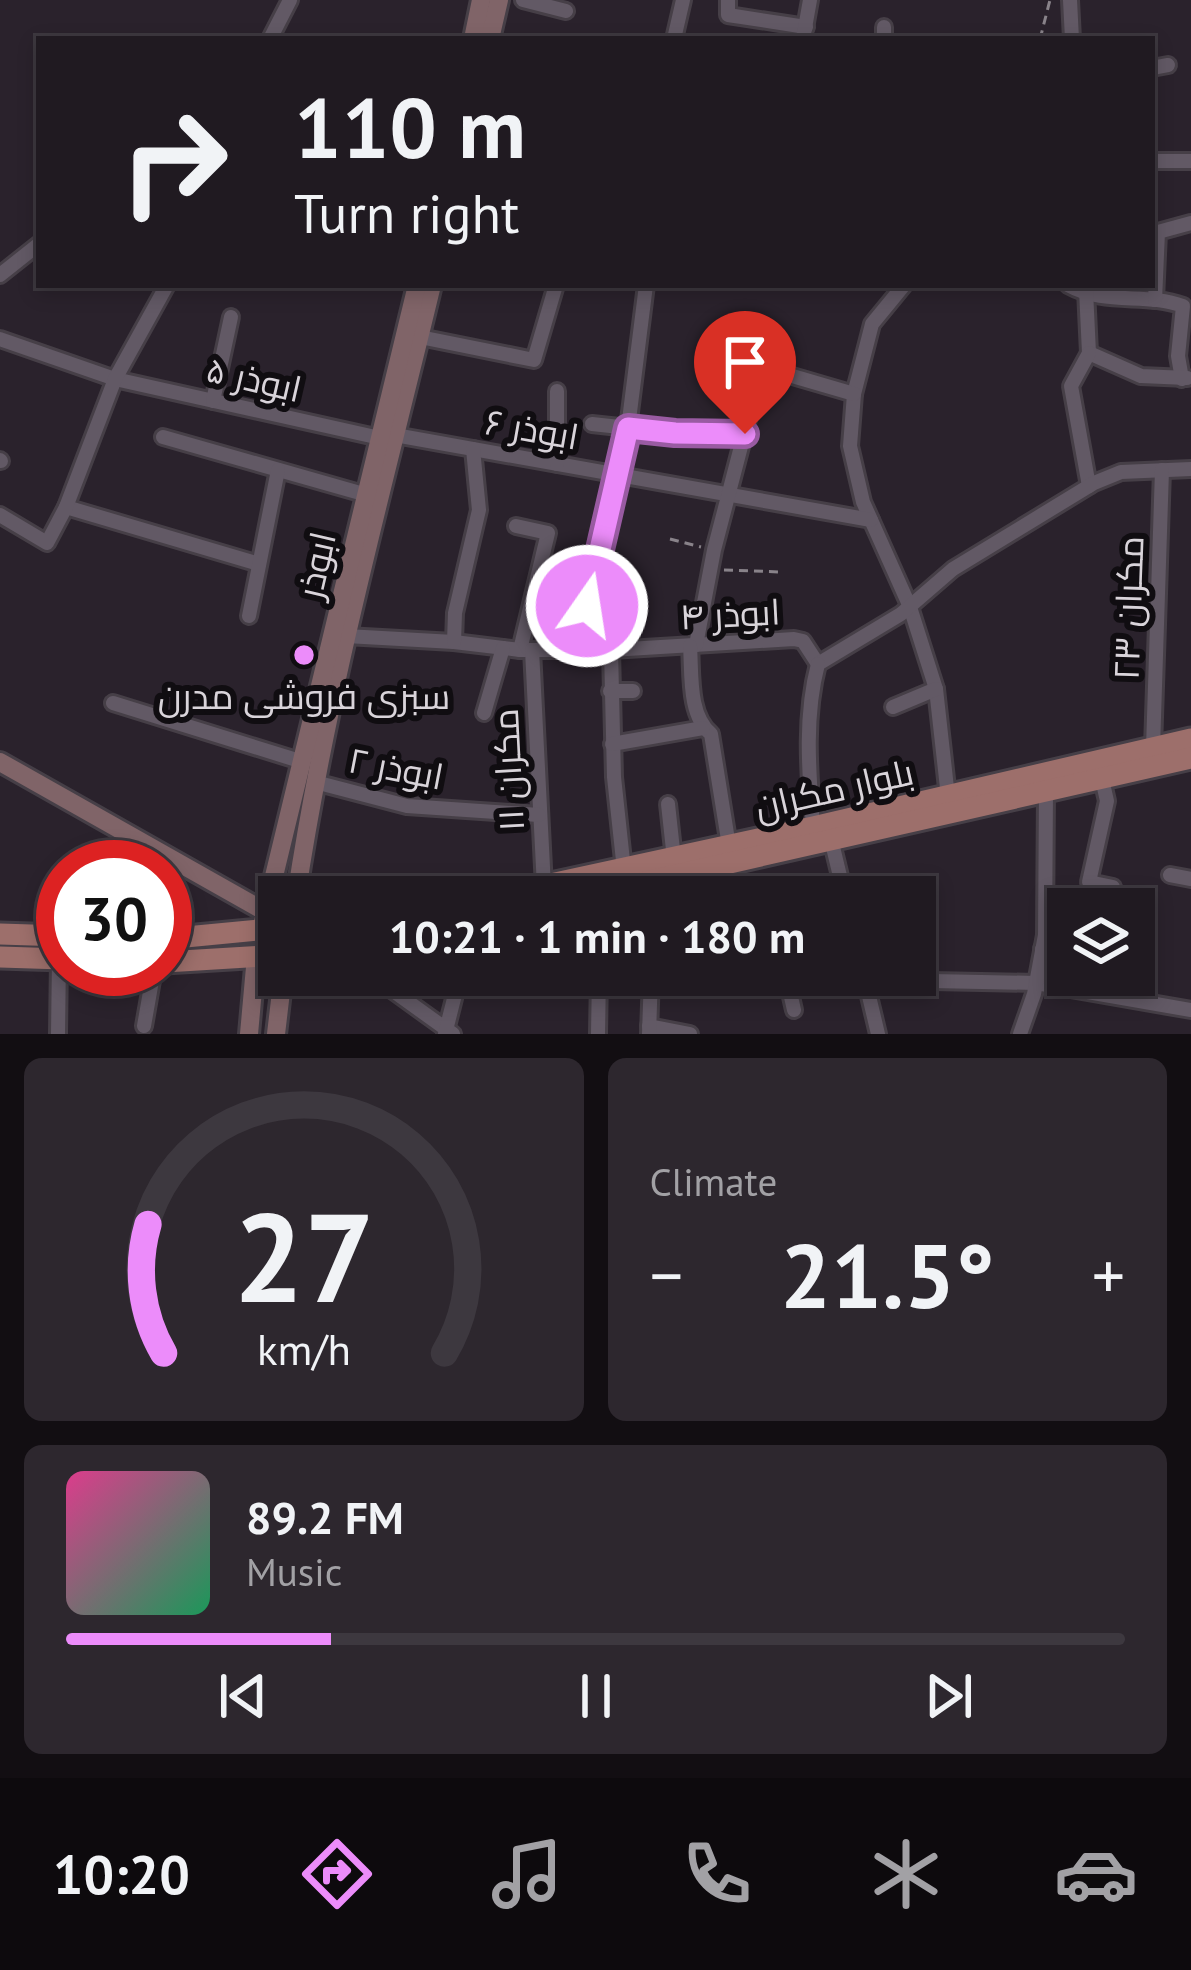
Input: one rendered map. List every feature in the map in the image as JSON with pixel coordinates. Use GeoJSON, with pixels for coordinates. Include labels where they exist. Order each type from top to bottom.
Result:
{"type":"FeatureCollection","features":[{"type":"Feature","properties":{"kind":"main road"},"geometry":{"type":"LineString","coordinates":[[474,36],[481,1]]}},
{"type":"Feature","properties":{"kind":"main road"},"geometry":{"type":"LineString","coordinates":[[481,1],[489,36]]}},
{"type":"Feature","properties":{"kind":"main road","name":"ابوذر"},"geometry":{"type":"LineString","coordinates":[[278,876],[303,762],[346,636],[416,288]]}},
{"type":"Feature","properties":{"kind":"main road","name":"ابوذر"},"geometry":{"type":"LineString","coordinates":[[299,876],[321,717],[367,495],[431,288]]}},
{"type":"Feature","properties":{"kind":"main road","name":"بلوار مکران"},"geometry":{"type":"LineString","coordinates":[[596,876],[1191,739]]}},
{"type":"Feature","properties":{"kind":"main road"},"geometry":{"type":"LineString","coordinates":[[704,876],[1191,758]]}},
{"type":"Feature","properties":{"kind":"main road"},"geometry":{"type":"LineString","coordinates":[[0,763],[258,917]]}},
{"type":"Feature","properties":{"kind":"main road"},"geometry":{"type":"LineString","coordinates":[[192,935],[258,925]]}},
{"type":"Feature","properties":{"kind":"main road"},"geometry":{"type":"LineString","coordinates":[[0,934],[36,944]]}},
{"type":"Feature","properties":{"kind":"main road"},"geometry":{"type":"LineString","coordinates":[[0,957],[36,954]]}},
{"type":"Feature","properties":{"kind":"main road"},"geometry":{"type":"LineString","coordinates":[[192,960],[258,956]]}},
{"type":"Feature","properties":{"kind":"main road"},"geometry":{"type":"LineString","coordinates":[[249,1034],[258,994]]}},
{"type":"Feature","properties":{"kind":"main road"},"geometry":{"type":"LineString","coordinates":[[276,1034],[281,996]]}},
{"type":"Feature","properties":{"kind":"street"},"geometry":{"type":"LineString","coordinates":[[272,36],[290,0]]}},
{"type":"Feature","properties":{"kind":"street"},"geometry":{"type":"LineString","coordinates":[[523,0],[566,11]]}},
{"type":"Feature","properties":{"kind":"street"},"geometry":{"type":"LineString","coordinates":[[675,36],[683,0]]}},
{"type":"Feature","properties":{"kind":"street"},"geometry":{"type":"LineString","coordinates":[[728,0],[728,15],[805,33],[810,0]]}},
{"type":"Feature","properties":{"kind":"street"},"geometry":{"type":"LineString","coordinates":[[1070,0],[1072,36]]}},
{"type":"Feature","properties":{"kind":"street"},"geometry":{"type":"LineString","coordinates":[[1155,161],[1191,161]]}},
{"type":"Feature","properties":{"kind":"street"},"geometry":{"type":"LineString","coordinates":[[1155,300],[1158,232],[1191,223]]}},
{"type":"Feature","properties":{"kind":"street"},"geometry":{"type":"LineString","coordinates":[[0,274],[36,246]]}},
{"type":"Feature","properties":{"kind":"street"},"geometry":{"type":"LineString","coordinates":[[0,515],[47,543],[66,507],[115,379],[165,288]]}},
{"type":"Feature","properties":{"kind":"street"},"geometry":{"type":"LineString","coordinates":[[419,337],[534,360],[555,288]]}},
{"type":"Feature","properties":{"kind":"street"},"geometry":{"type":"LineString","coordinates":[[578,650],[628,428],[646,288]]}},
{"type":"Feature","properties":{"kind":"street"},"geometry":{"type":"LineString","coordinates":[[902,288],[872,324],[854,394],[850,446],[871,520],[910,608],[936,689],[948,797]]}},
{"type":"Feature","properties":{"kind":"street"},"geometry":{"type":"LineString","coordinates":[[1089,353],[1141,376],[1186,378],[1178,356],[1183,306],[1155,300],[1121,301],[1086,290],[1089,353],[1071,386],[1089,486]]}},
{"type":"Feature","properties":{"kind":"street"},"geometry":{"type":"LineString","coordinates":[[213,401],[231,316]]}},
{"type":"Feature","properties":{"kind":"street","name":"ابوذر ۵"},"geometry":{"type":"LineString","coordinates":[[0,339],[115,379],[388,437]]}},
{"type":"Feature","properties":{"kind":"street"},"geometry":{"type":"LineString","coordinates":[[710,352],[854,394]]}},
{"type":"Feature","properties":{"kind":"street"},"geometry":{"type":"LineString","coordinates":[[729,846],[711,734],[694,701],[693,646],[762,366]]}},
{"type":"Feature","properties":{"kind":"street"},"geometry":{"type":"LineString","coordinates":[[557,391],[557,464]]}},
{"type":"Feature","properties":{"kind":"street"},"geometry":{"type":"LineString","coordinates":[[592,424],[745,434]]}},
{"type":"Feature","properties":{"kind":"street"},"geometry":{"type":"LineString","coordinates":[[163,437],[367,495]]}},
{"type":"Feature","properties":{"kind":"street","name":"ابوذر ۶"},"geometry":{"type":"LineString","coordinates":[[388,437],[871,520]]}},
{"type":"Feature","properties":{"kind":"street"},"geometry":{"type":"LineString","coordinates":[[454,642],[455,613],[479,510],[473,449]]}},
{"type":"Feature","properties":{"kind":"street"},"geometry":{"type":"LineString","coordinates":[[813,827],[808,762],[812,686],[818,664],[910,608],[953,569],[1089,486],[1121,472],[1191,469]]}},
{"type":"Feature","properties":{"kind":"street"},"geometry":{"type":"LineString","coordinates":[[249,616],[278,470]]}},
{"type":"Feature","properties":{"kind":"street","name":"مکران ۲۳"},"geometry":{"type":"LineString","coordinates":[[1154,748],[1162,470]]}},
{"type":"Feature","properties":{"kind":"street"},"geometry":{"type":"LineString","coordinates":[[66,507],[260,564]]}},
{"type":"Feature","properties":{"kind":"street","name":"مکران ۱۱"},"geometry":{"type":"LineString","coordinates":[[516,526],[548,533],[526,650],[543,876]]}},
{"type":"Feature","properties":{"kind":"street","name":"ابوذر ۴"},"geometry":{"type":"LineString","coordinates":[[346,636],[526,650],[794,639],[803,641],[818,664]]}},
{"type":"Feature","properties":{"kind":"street"},"geometry":{"type":"LineString","coordinates":[[484,712],[503,648]]}},
{"type":"Feature","properties":{"kind":"street"},"geometry":{"type":"LineString","coordinates":[[611,650],[612,744],[624,870]]}},
{"type":"Feature","properties":{"kind":"street"},"geometry":{"type":"LineString","coordinates":[[893,707],[936,689]]}},
{"type":"Feature","properties":{"kind":"street"},"geometry":{"type":"LineString","coordinates":[[610,691],[633,691]]}},
{"type":"Feature","properties":{"kind":"street"},"geometry":{"type":"LineString","coordinates":[[113,703],[303,762]]}},
{"type":"Feature","properties":{"kind":"street"},"geometry":{"type":"LineString","coordinates":[[612,744],[704,728]]}},
{"type":"Feature","properties":{"kind":"street"},"geometry":{"type":"LineString","coordinates":[[1102,779],[1107,801],[1090,882],[1113,887]]}},
{"type":"Feature","properties":{"kind":"street","name":"ابوذر ۲"},"geometry":{"type":"LineString","coordinates":[[315,782],[407,806],[539,815]]}},
{"type":"Feature","properties":{"kind":"street"},"geometry":{"type":"LineString","coordinates":[[1020,1034],[1042,950],[1046,792]]}},
{"type":"Feature","properties":{"kind":"street"},"geometry":{"type":"LineString","coordinates":[[668,804],[674,859]]}},
{"type":"Feature","properties":{"kind":"street"},"geometry":{"type":"LineString","coordinates":[[832,843],[840,876]]}},
{"type":"Feature","properties":{"kind":"street"},"geometry":{"type":"LineString","coordinates":[[1170,874],[1191,879]]}},
{"type":"Feature","properties":{"kind":"street"},"geometry":{"type":"LineString","coordinates":[[1042,950],[1047,951]]}},
{"type":"Feature","properties":{"kind":"street"},"geometry":{"type":"LineString","coordinates":[[936,979],[1036,982],[1191,1010]]}},
{"type":"Feature","properties":{"kind":"street"},"geometry":{"type":"LineString","coordinates":[[58,1034],[60,996]]}},
{"type":"Feature","properties":{"kind":"street"},"geometry":{"type":"LineString","coordinates":[[144,1026],[149,996]]}},
{"type":"Feature","properties":{"kind":"street"},"geometry":{"type":"LineString","coordinates":[[399,996],[448,1032],[456,996]]}},
{"type":"Feature","properties":{"kind":"street"},"geometry":{"type":"LineString","coordinates":[[598,1034],[599,996]]}},
{"type":"Feature","properties":{"kind":"street"},"geometry":{"type":"LineString","coordinates":[[650,996],[649,1030],[690,1034]]}},
{"type":"Feature","properties":{"kind":"street"},"geometry":{"type":"LineString","coordinates":[[791,996],[794,1010]]}},
{"type":"Feature","properties":{"kind":"street"},"geometry":{"type":"LineString","coordinates":[[869,996],[878,1034]]}},
{"type":"Feature","properties":{"kind":"street"},"geometry":{"type":"LineString","coordinates":[[873,1013],[891,1011]]}},
{"type":"Feature","properties":{"kind":"path"},"geometry":{"type":"LineString","coordinates":[[1041,36],[1050,0]]}},
{"type":"Feature","properties":{"kind":"path"},"geometry":{"type":"LineString","coordinates":[[670,538],[714,550]]}},
{"type":"Feature","properties":{"kind":"path"},"geometry":{"type":"LineString","coordinates":[[711,569],[781,572]]}},
{"type":"Feature","properties":{"kind":"place","name":"سبزی فروشی مدرن"},"geometry":{"type":"Point","coordinates":[304,655]}},
{"type":"Feature","properties":{"kind":"route"},"geometry":{"type":"LineString","coordinates":[[587,606],[628,428],[745,434]]}}]}
